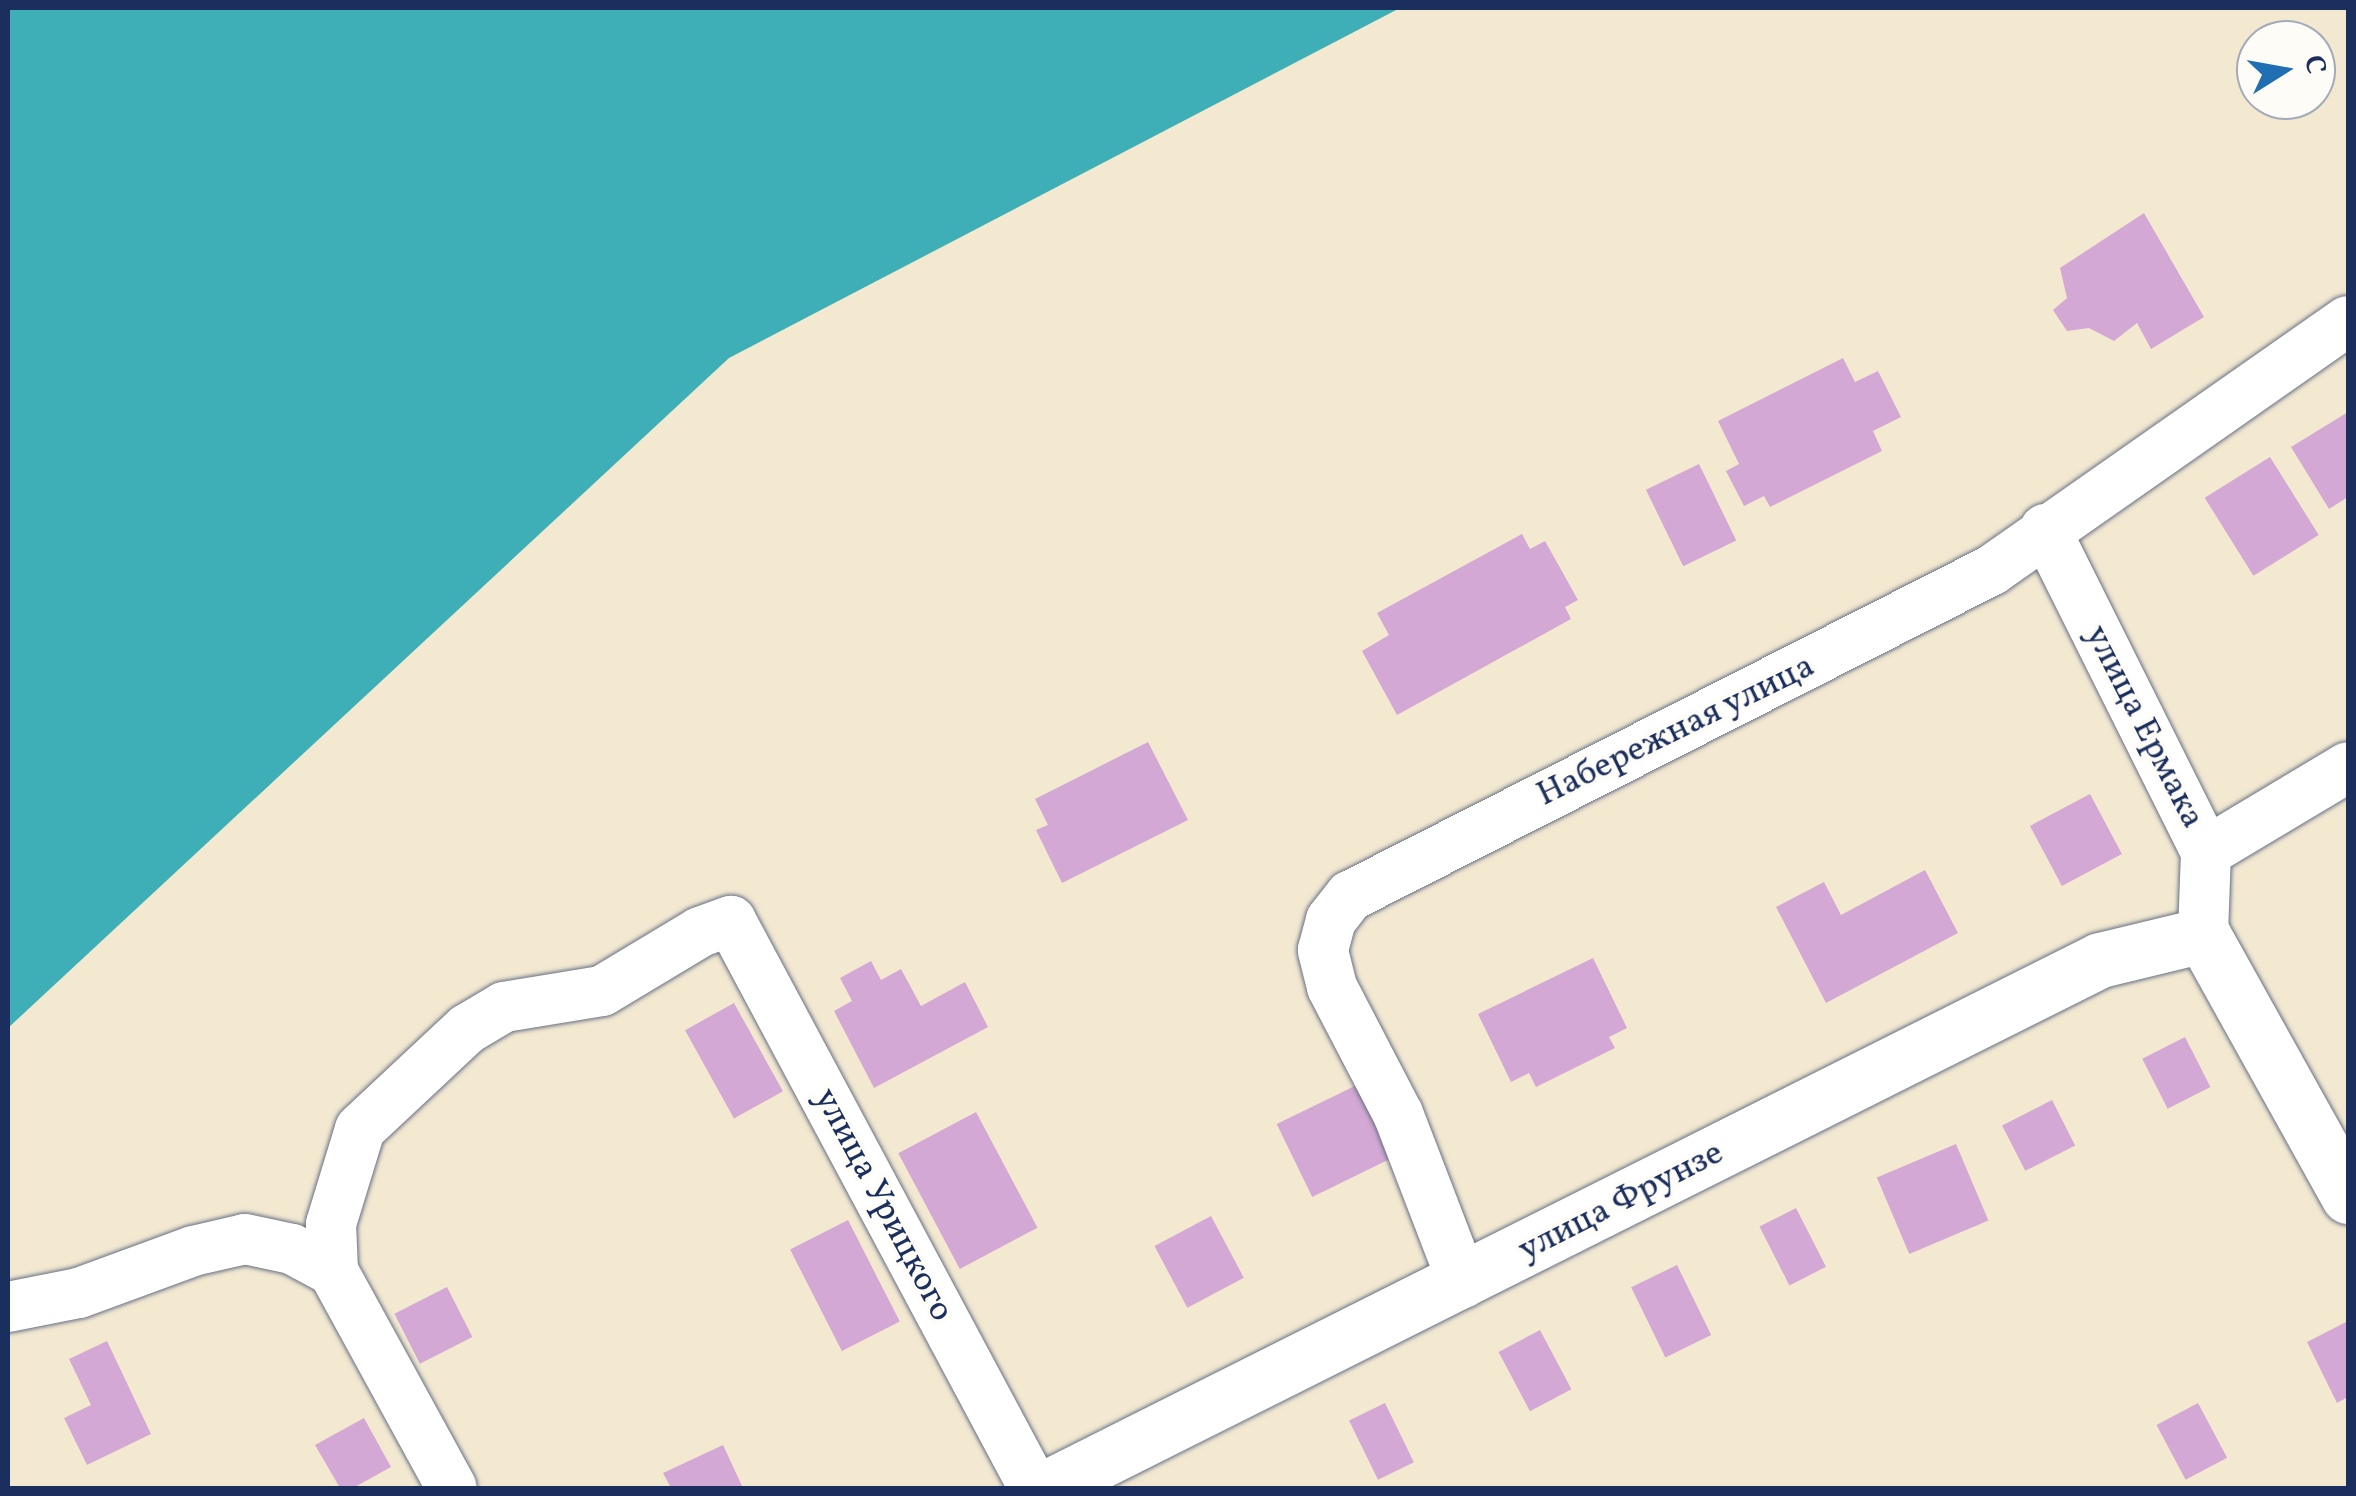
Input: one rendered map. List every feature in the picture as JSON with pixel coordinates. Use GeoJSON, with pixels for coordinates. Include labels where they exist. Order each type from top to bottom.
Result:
{"type":"FeatureCollection","features":[{"type":"Feature","properties":{"kind":"street","name":"Набережная улица"},"geometry":{"type":"LineString","coordinates":[[1463,1282],[1398,1114],[1332,987],[1323,950],[1331,920],[1350,896],[1387,872],[1863,638],[1992,570],[2045,529],[2348,321]]}},
{"type":"Feature","properties":{"kind":"street","name":"улица Ермака"},"geometry":{"type":"LineString","coordinates":[[2045,529],[2206,852],[2203,935]]}},
{"type":"Feature","properties":{"kind":"street"},"geometry":{"type":"LineString","coordinates":[[2206,852],[2348,767]]}},
{"type":"Feature","properties":{"kind":"street","name":"улица Урицкого"},"geometry":{"type":"LineString","coordinates":[[333,1270],[330,1224],[360,1128],[467,1029],[504,1007],[602,991],[686,940],[731,921],[1034,1488]]}},
{"type":"Feature","properties":{"kind":"street"},"geometry":{"type":"LineString","coordinates":[[2203,935],[2348,1196]]}},
{"type":"Feature","properties":{"kind":"street","name":"улица Фрунзе"},"geometry":{"type":"LineString","coordinates":[[1046,1488],[2100,960],[2203,935]]}},
{"type":"Feature","properties":{"kind":"street"},"geometry":{"type":"LineString","coordinates":[[8,1308],[79,1294],[193,1251],[246,1240],[292,1249],[333,1270],[452,1488]]}},
{"type":"Feature","properties":{"kind":"water"},"geometry":{"type":"Polygon","coordinates":[[[8,8],[1400,8],[729,358],[8,1028],[8,8]]]}},
{"type":"Feature","properties":{"kind":"building"},"geometry":{"type":"Polygon","coordinates":[[[2144,213],[2204,317],[2151,349],[2137,323],[2114,341],[2089,328],[2067,331],[2053,310],[2067,298],[2060,268],[2144,213]]]}},
{"type":"Feature","properties":{"kind":"building"},"geometry":{"type":"Polygon","coordinates":[[[1843,358],[1855,382],[1878,371],[1901,417],[1873,431],[1882,451],[1770,507],[1764,496],[1744,506],[1726,471],[1739,464],[1718,421],[1843,358]]]}},
{"type":"Feature","properties":{"kind":"building"},"geometry":{"type":"Polygon","coordinates":[[[2348,412],[2348,497],[2329,509],[2291,447],[2348,412]]]}},
{"type":"Feature","properties":{"kind":"building"},"geometry":{"type":"Polygon","coordinates":[[[2270,457],[2319,535],[2253,576],[2205,498],[2270,457]]]}},
{"type":"Feature","properties":{"kind":"building"},"geometry":{"type":"Polygon","coordinates":[[[1699,464],[1736,540],[1683,566],[1646,490],[1699,464]]]}},
{"type":"Feature","properties":{"kind":"building"},"geometry":{"type":"Polygon","coordinates":[[[1522,534],[1530,549],[1545,541],[1578,600],[1565,607],[1571,619],[1397,715],[1362,651],[1389,635],[1377,613],[1522,534]]]}},
{"type":"Feature","properties":{"kind":"building"},"geometry":{"type":"Polygon","coordinates":[[[1148,742],[1188,820],[1062,883],[1036,830],[1048,825],[1035,799],[1148,742]]]}},
{"type":"Feature","properties":{"kind":"building"},"geometry":{"type":"Polygon","coordinates":[[[2090,794],[2122,854],[2062,886],[2030,826],[2090,794]]]}},
{"type":"Feature","properties":{"kind":"building"},"geometry":{"type":"Polygon","coordinates":[[[1925,870],[1958,933],[1826,1003],[1776,907],[1824,882],[1841,915],[1925,870]]]}},
{"type":"Feature","properties":{"kind":"building"},"geometry":{"type":"Polygon","coordinates":[[[1593,958],[1627,1028],[1609,1037],[1615,1048],[1536,1087],[1529,1073],[1511,1082],[1478,1014],[1593,958]]]}},
{"type":"Feature","properties":{"kind":"building"},"geometry":{"type":"Polygon","coordinates":[[[871,961],[881,980],[901,969],[921,1006],[965,982],[988,1027],[874,1088],[834,1011],[852,1001],[840,978],[871,961]]]}},
{"type":"Feature","properties":{"kind":"building"},"geometry":{"type":"Polygon","coordinates":[[[734,1003],[783,1091],[734,1118],[685,1030],[734,1003]]]}},
{"type":"Feature","properties":{"kind":"building"},"geometry":{"type":"Polygon","coordinates":[[[2185,1037],[2210,1087],[2168,1109],[2142,1059],[2185,1037]]]}},
{"type":"Feature","properties":{"kind":"building"},"geometry":{"type":"Polygon","coordinates":[[[1363,1082],[1399,1155],[1312,1197],[1277,1124],[1363,1082]]]}},
{"type":"Feature","properties":{"kind":"building"},"geometry":{"type":"Polygon","coordinates":[[[2052,1100],[2075,1145],[2025,1171],[2002,1125],[2052,1100]]]}},
{"type":"Feature","properties":{"kind":"building"},"geometry":{"type":"Polygon","coordinates":[[[976,1112],[1038,1228],[960,1269],[898,1153],[976,1112]]]}},
{"type":"Feature","properties":{"kind":"building"},"geometry":{"type":"Polygon","coordinates":[[[1956,1144],[1988,1220],[1909,1254],[1877,1178],[1956,1144]]]}},
{"type":"Feature","properties":{"kind":"building"},"geometry":{"type":"Polygon","coordinates":[[[1796,1208],[1826,1267],[1789,1285],[1759,1227],[1796,1208]]]}},
{"type":"Feature","properties":{"kind":"building"},"geometry":{"type":"Polygon","coordinates":[[[1211,1216],[1244,1278],[1187,1308],[1154,1246],[1211,1216]]]}},
{"type":"Feature","properties":{"kind":"building"},"geometry":{"type":"Polygon","coordinates":[[[848,1220],[900,1322],[842,1351],[790,1250],[848,1220]]]}},
{"type":"Feature","properties":{"kind":"building"},"geometry":{"type":"Polygon","coordinates":[[[1677,1265],[1711,1335],[1665,1357],[1631,1287],[1677,1265]]]}},
{"type":"Feature","properties":{"kind":"building"},"geometry":{"type":"Polygon","coordinates":[[[447,1287],[472,1337],[420,1364],[394,1314],[447,1287]]]}},
{"type":"Feature","properties":{"kind":"building"},"geometry":{"type":"Polygon","coordinates":[[[2348,1321],[2348,1397],[2337,1403],[2307,1342],[2348,1321]]]}},
{"type":"Feature","properties":{"kind":"building"},"geometry":{"type":"Polygon","coordinates":[[[1540,1330],[1571,1389],[1530,1411],[1499,1352],[1540,1330]]]}},
{"type":"Feature","properties":{"kind":"building"},"geometry":{"type":"Polygon","coordinates":[[[107,1341],[151,1434],[87,1465],[64,1418],[91,1405],[69,1359],[107,1341]]]}},
{"type":"Feature","properties":{"kind":"building"},"geometry":{"type":"Polygon","coordinates":[[[1385,1403],[1414,1462],[1378,1480],[1349,1421],[1385,1403]]]}},
{"type":"Feature","properties":{"kind":"building"},"geometry":{"type":"Polygon","coordinates":[[[2198,1403],[2227,1458],[2186,1480],[2157,1425],[2198,1403]]]}},
{"type":"Feature","properties":{"kind":"building"},"geometry":{"type":"Polygon","coordinates":[[[364,1418],[391,1467],[353,1488],[340,1488],[315,1445],[364,1418]]]}},
{"type":"Feature","properties":{"kind":"building"},"geometry":{"type":"Polygon","coordinates":[[[723,1445],[743,1488],[671,1488],[663,1473],[723,1445]]]}}]}
